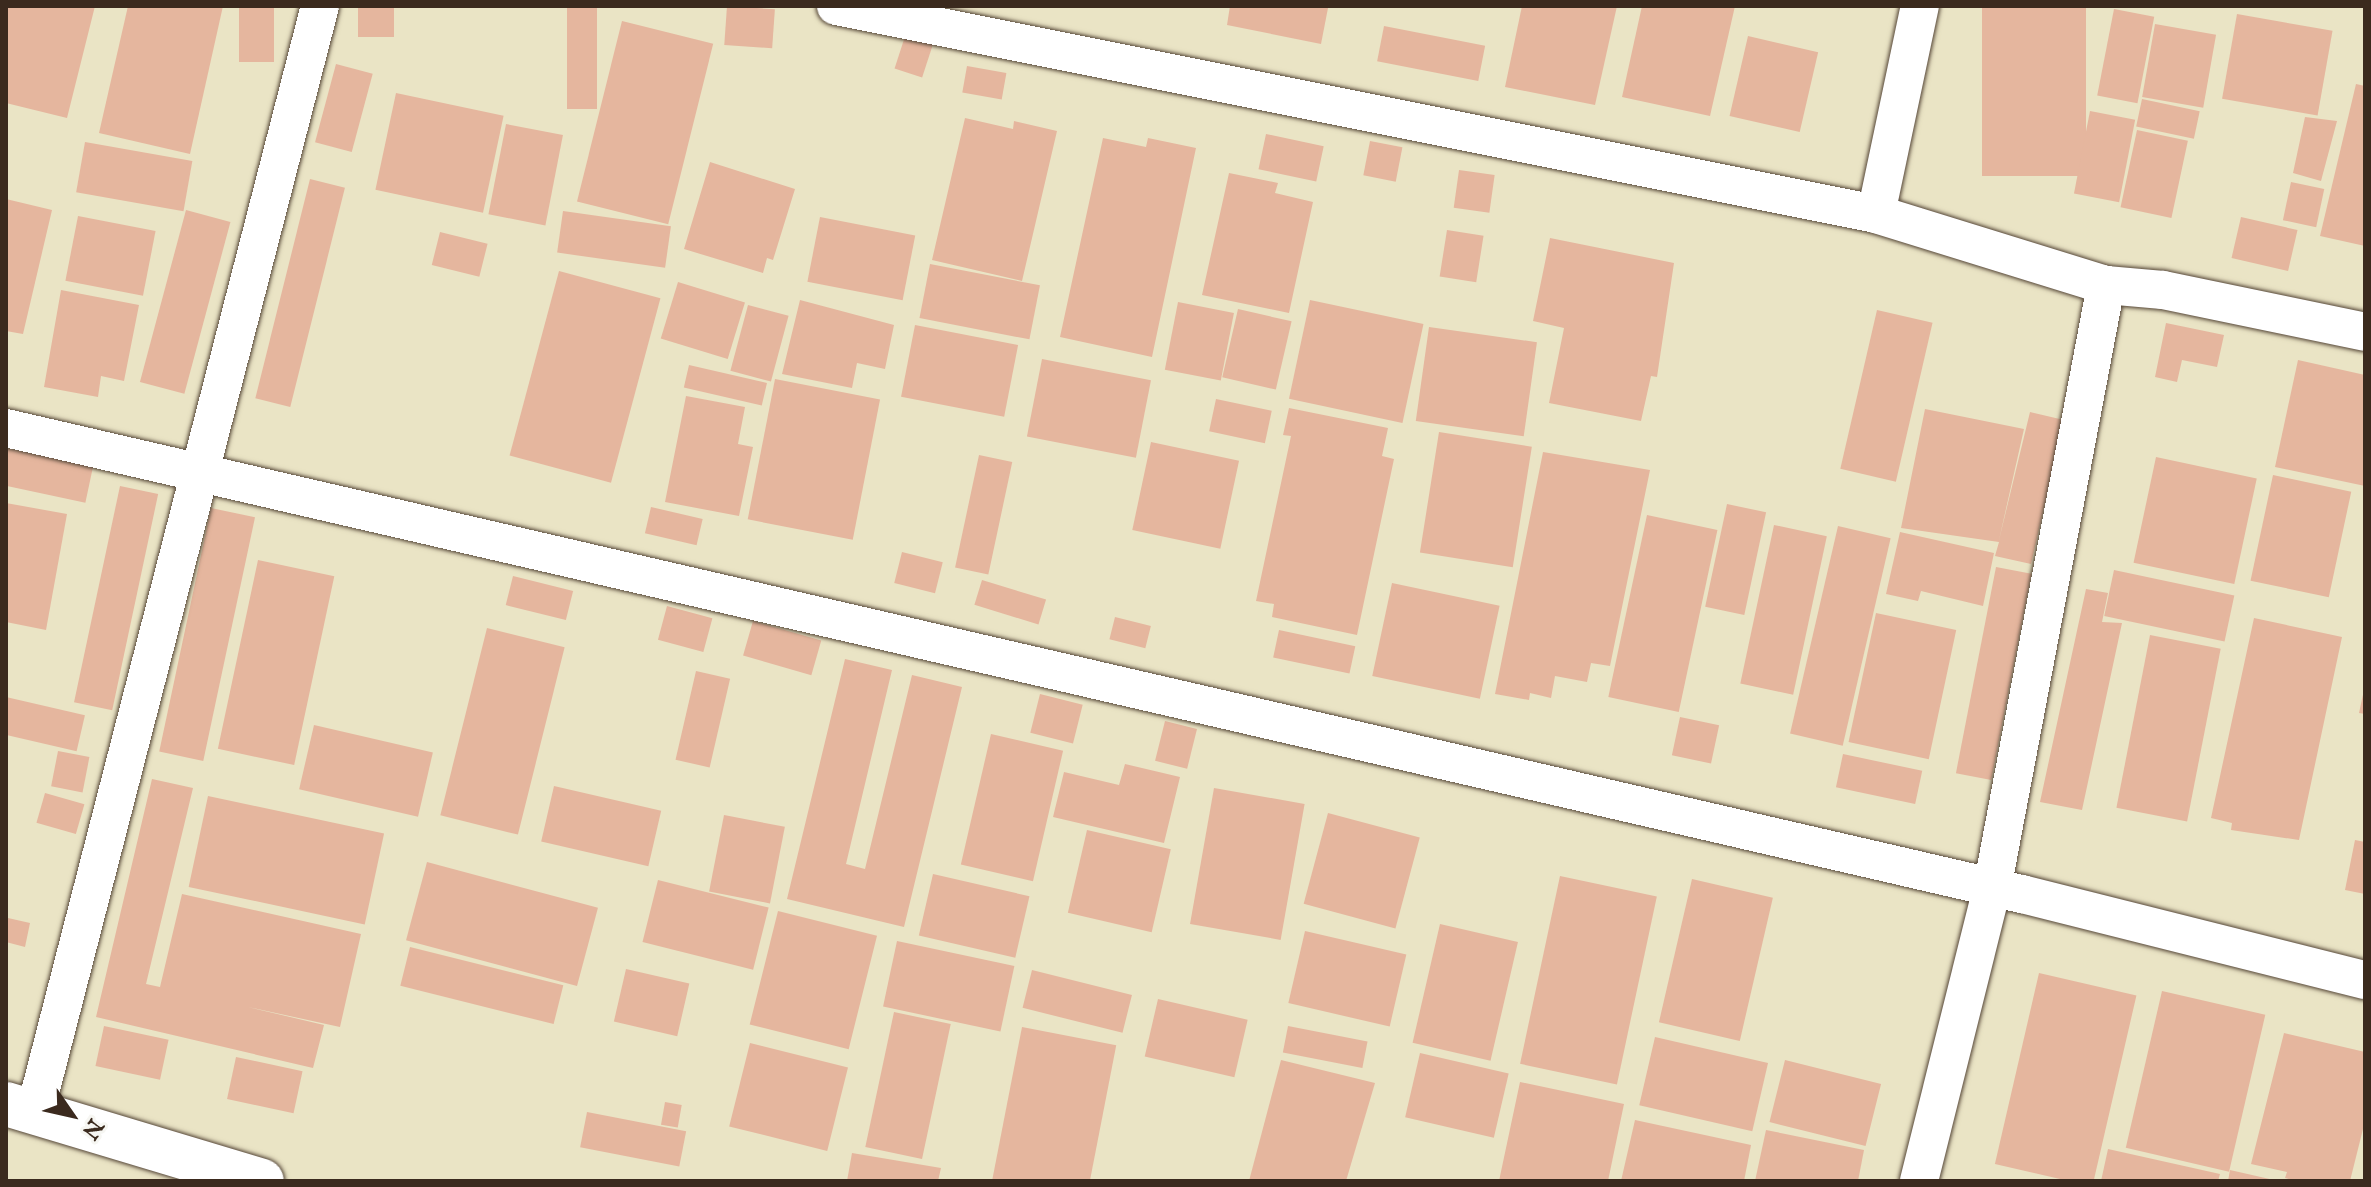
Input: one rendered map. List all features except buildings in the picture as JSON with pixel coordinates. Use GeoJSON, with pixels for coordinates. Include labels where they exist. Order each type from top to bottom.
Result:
{"type":"FeatureCollection","features":[{"type":"Feature","properties":{"kind":"street"},"geometry":{"type":"LineString","coordinates":[[262,1181],[185,1171],[21,1108],[199,473],[320,6]]}},
{"type":"Feature","properties":{"kind":"street"},"geometry":{"type":"LineString","coordinates":[[836,6],[1876,214],[2106,285],[2163,290],[2365,332]]}},
{"type":"Feature","properties":{"kind":"street"},"geometry":{"type":"LineString","coordinates":[[1876,214],[1920,6]]}},
{"type":"Feature","properties":{"kind":"street"},"geometry":{"type":"LineString","coordinates":[[1919,1181],[1992,889],[2106,285]]}},
{"type":"Feature","properties":{"kind":"street"},"geometry":{"type":"LineString","coordinates":[[6,428],[1992,889],[2365,980]]}}]}
